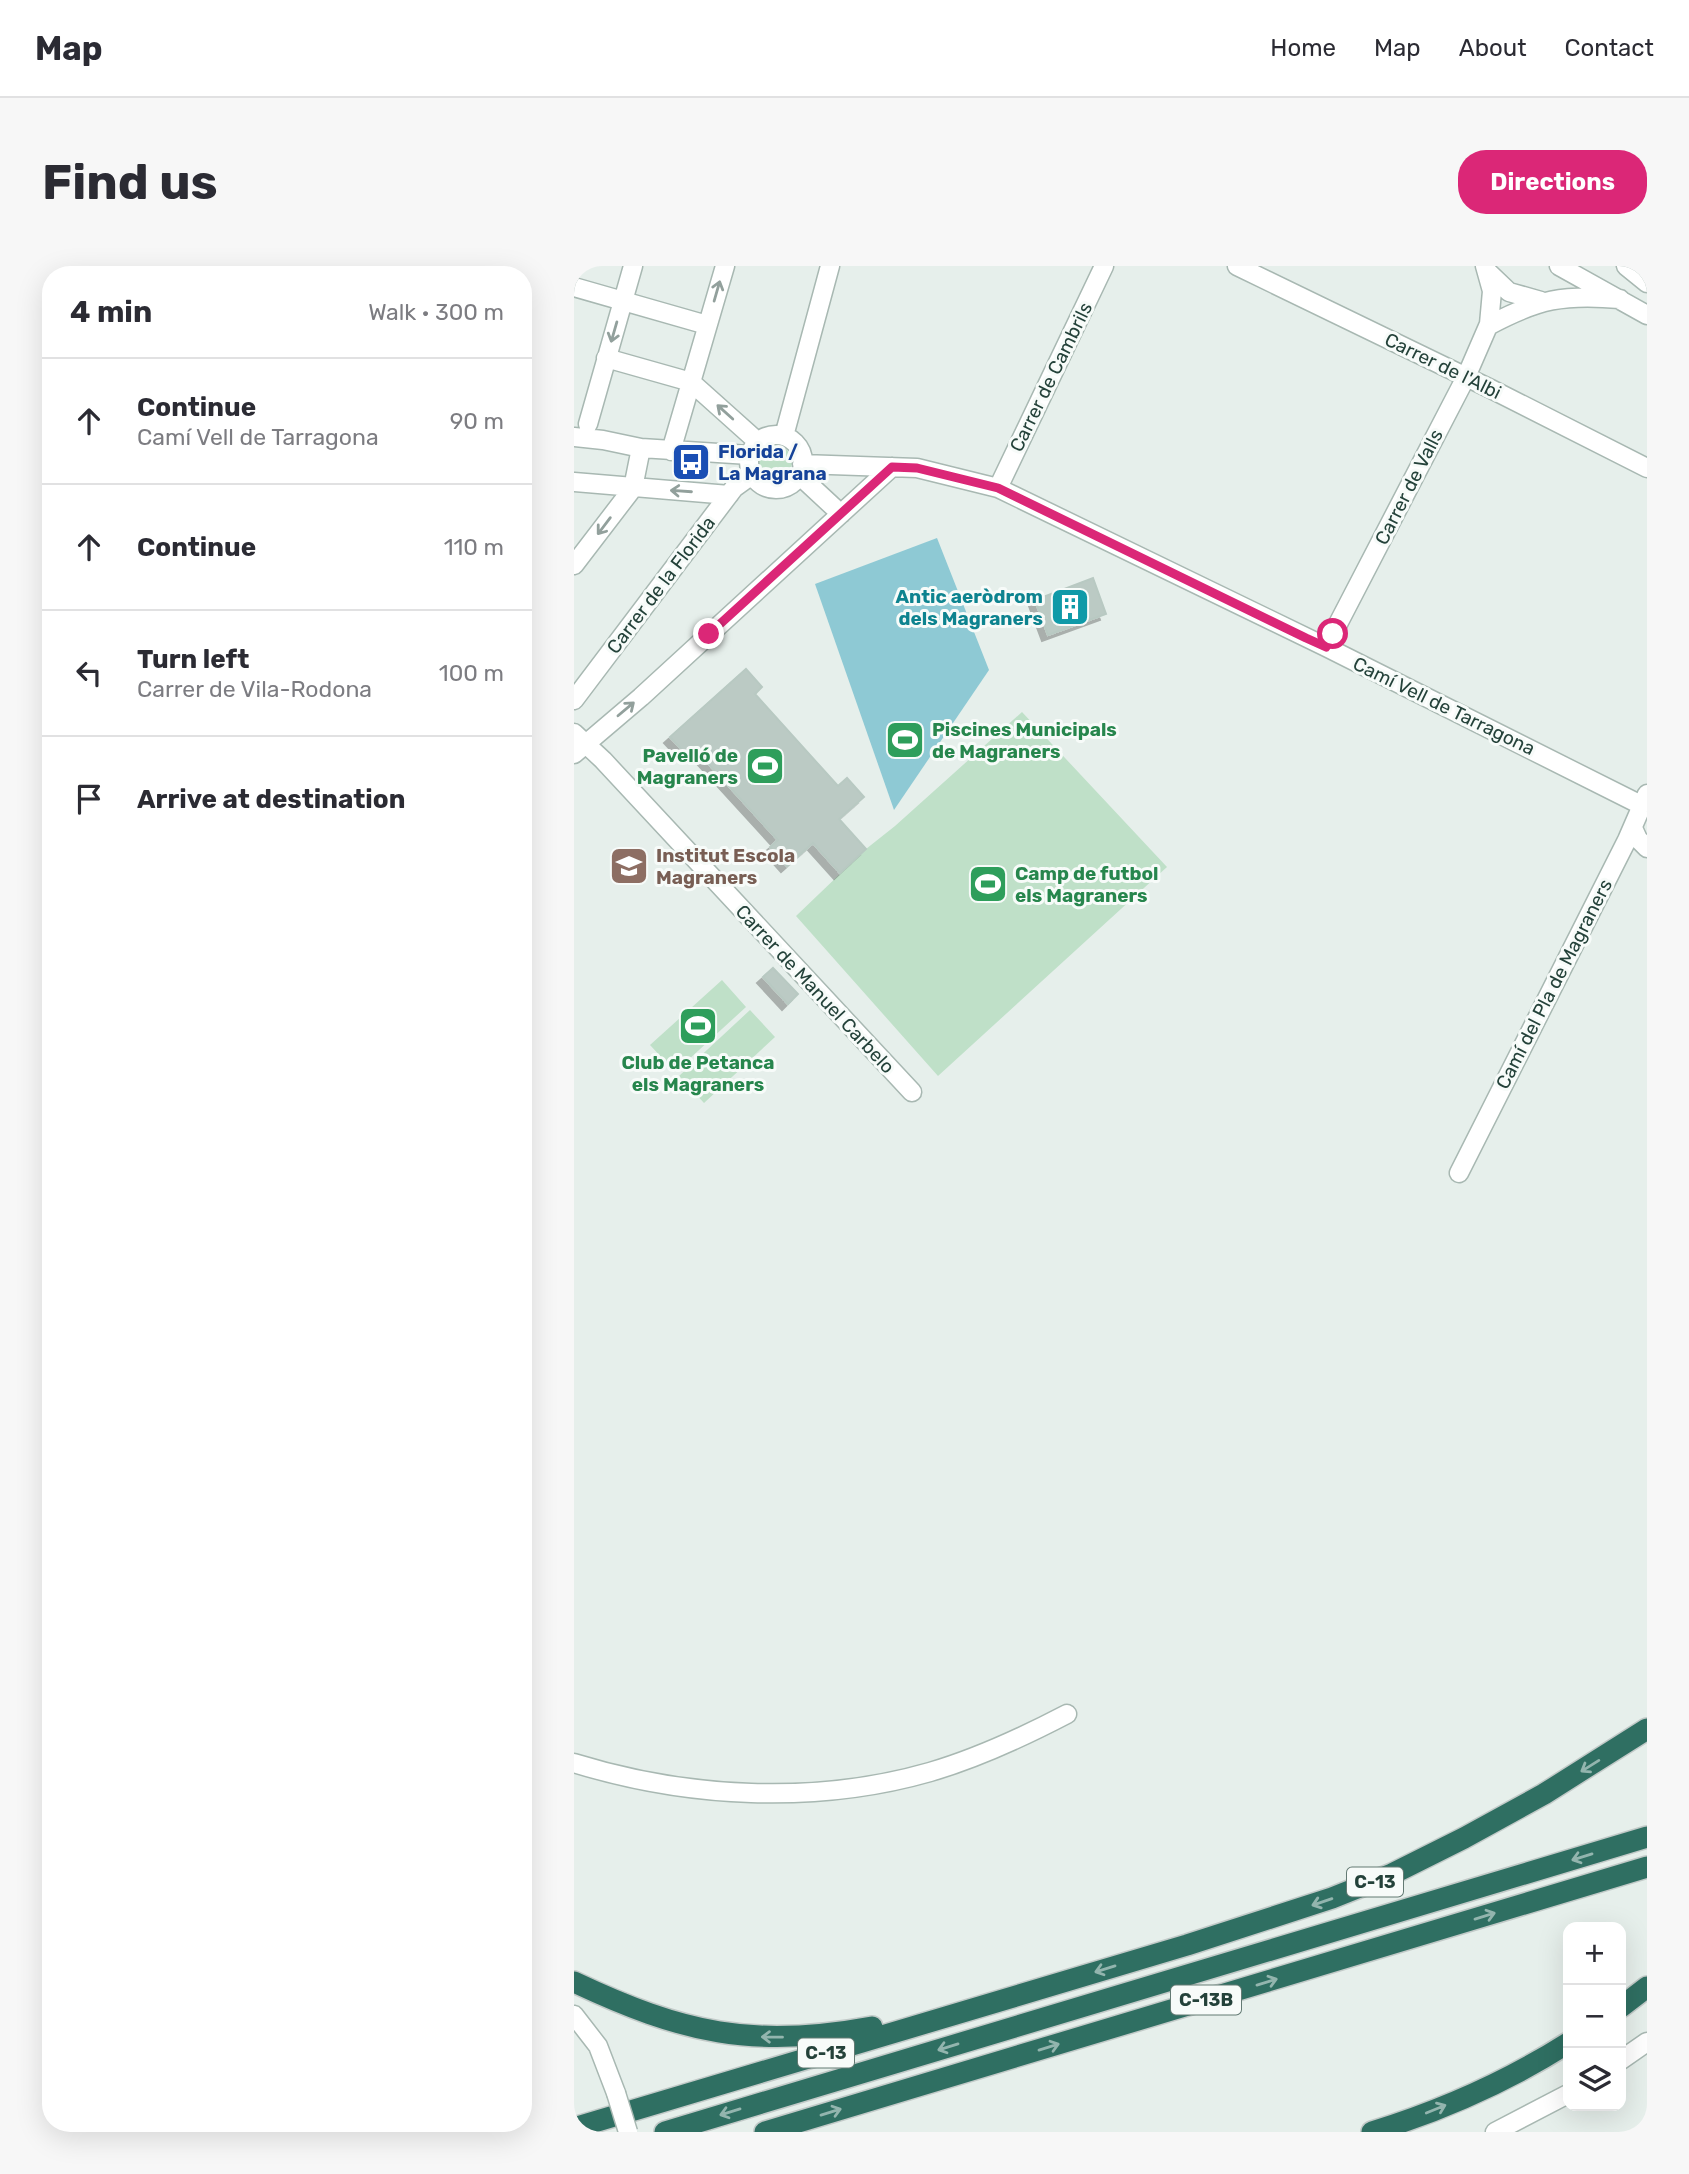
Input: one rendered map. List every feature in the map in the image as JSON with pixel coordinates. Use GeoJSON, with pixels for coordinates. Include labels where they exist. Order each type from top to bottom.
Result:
{"type":"FeatureCollection","features":[{"type":"Feature","properties":{"kind":"highway","name":"C-13"},"geometry":{"type":"LineString","coordinates":[[574,2128],[1267,1920],[1370,1884],[1431,1856],[1534,1800],[1647,1729]]}},
{"type":"Feature","properties":{"kind":"highway","name":"C-13B"},"geometry":{"type":"LineString","coordinates":[[665,2132],[1647,1837]]}},
{"type":"Feature","properties":{"kind":"highway","name":"C-13B"},"geometry":{"type":"LineString","coordinates":[[765,2132],[1647,1867]]}},
{"type":"Feature","properties":{"kind":"highway"},"geometry":{"type":"LineString","coordinates":[[574,1982],[669,2022],[729,2034],[789,2038],[820,2036],[877,2026],[1030,1983],[1078,1977]]}},
{"type":"Feature","properties":{"kind":"highway"},"geometry":{"type":"LineString","coordinates":[[1626,2003],[1647,1987]]}},
{"type":"Feature","properties":{"kind":"highway"},"geometry":{"type":"LineString","coordinates":[[1372,2132],[1465,2097],[1563,2045]]}},
{"type":"Feature","properties":{"kind":"street"},"geometry":{"type":"LineString","coordinates":[[588,424],[633,266]]}},
{"type":"Feature","properties":{"kind":"street"},"geometry":{"type":"LineString","coordinates":[[671,451],[725,266]]}},
{"type":"Feature","properties":{"kind":"street"},"geometry":{"type":"LineString","coordinates":[[784,436],[830,266]]}},
{"type":"Feature","properties":{"kind":"street","name":"Carrer de Cambrils"},"geometry":{"type":"LineString","coordinates":[[998,488],[1104,266]]}},
{"type":"Feature","properties":{"kind":"street","name":"Carrer de l'Albi"},"geometry":{"type":"LineString","coordinates":[[1237,266],[1647,468]]}},
{"type":"Feature","properties":{"kind":"street"},"geometry":{"type":"LineString","coordinates":[[1559,266],[1647,315]]}},
{"type":"Feature","properties":{"kind":"street"},"geometry":{"type":"LineString","coordinates":[[1626,266],[1647,282]]}},
{"type":"Feature","properties":{"kind":"street"},"geometry":{"type":"LineString","coordinates":[[1485,267],[1509,292],[1541,301]]}},
{"type":"Feature","properties":{"kind":"street","name":"Carrer de Valls"},"geometry":{"type":"LineString","coordinates":[[1326,647],[1466,377],[1488,326],[1492,291],[1485,267]]}},
{"type":"Feature","properties":{"kind":"street"},"geometry":{"type":"LineString","coordinates":[[574,287],[707,325]]}},
{"type":"Feature","properties":{"kind":"street"},"geometry":{"type":"LineString","coordinates":[[1488,326],[1541,301],[1569,297],[1620,299]]}},
{"type":"Feature","properties":{"kind":"street"},"geometry":{"type":"LineString","coordinates":[[606,358],[691,382],[754,448]]}},
{"type":"Feature","properties":{"kind":"street"},"geometry":{"type":"LineString","coordinates":[[574,409],[603,440]]}},
{"type":"Feature","properties":{"kind":"street"},"geometry":{"type":"LineString","coordinates":[[574,437],[671,451],[754,448],[773,435],[784,436],[793,441],[799,449],[801,469],[841,514]]}},
{"type":"Feature","properties":{"kind":"street"},"geometry":{"type":"LineString","coordinates":[[574,564],[633,488],[641,448]]}},
{"type":"Feature","properties":{"kind":"street"},"geometry":{"type":"LineString","coordinates":[[754,448],[749,465],[752,475],[765,486],[776,489],[792,484],[801,469]]}},
{"type":"Feature","properties":{"kind":"street"},"geometry":{"type":"LineString","coordinates":[[578,743],[625,710],[892,467]]}},
{"type":"Feature","properties":{"kind":"street","name":"Camí Vell de Tarragona"},"geometry":{"type":"LineString","coordinates":[[801,469],[917,468],[998,488],[1644,799]]}},
{"type":"Feature","properties":{"kind":"street","name":"Carrer de la Florida"},"geometry":{"type":"LineString","coordinates":[[574,700],[729,495],[752,475]]}},
{"type":"Feature","properties":{"kind":"street"},"geometry":{"type":"LineString","coordinates":[[574,482],[729,495]]}},
{"type":"Feature","properties":{"kind":"street","name":"Carrer de Manuel Carbelo"},"geometry":{"type":"LineString","coordinates":[[578,743],[603,760],[912,1092]]}},
{"type":"Feature","properties":{"kind":"street","name":"Camí del Pla de Magraners"},"geometry":{"type":"LineString","coordinates":[[1459,1173],[1633,828],[1644,799]]}},
{"type":"Feature","properties":{"kind":"street"},"geometry":{"type":"LineString","coordinates":[[1633,828],[1638,839],[1647,848]]}},
{"type":"Feature","properties":{"kind":"street"},"geometry":{"type":"LineString","coordinates":[[574,1763],[643,1781],[712,1791],[831,1789],[893,1781],[933,1771],[995,1749],[1067,1714]]}},
{"type":"Feature","properties":{"kind":"street"},"geometry":{"type":"LineString","coordinates":[[574,2015],[598,2046],[617,2093],[628,2132]]}},
{"type":"Feature","properties":{"kind":"street"},"geometry":{"type":"LineString","coordinates":[[1626,2057],[1647,2042]]}},
{"type":"Feature","properties":{"kind":"street"},"geometry":{"type":"LineString","coordinates":[[1495,2132],[1563,2097]]}},
{"type":"Feature","properties":{"kind":"green space"},"geometry":{"type":"Polygon","coordinates":[[[775,445],[787,450],[792,462],[787,474],[775,479],[763,474],[758,462],[763,450],[775,445]]]}},
{"type":"Feature","properties":{"kind":"green space","name":"Camp de futbol els Magraners"},"geometry":{"type":"Polygon","coordinates":[[[1022,712],[1167,867],[938,1076],[796,916],[866,849],[1022,712]]]}},
{"type":"Feature","properties":{"kind":"green space","name":"Club de Petanca els Magraners"},"geometry":{"type":"Polygon","coordinates":[[[722,980],[746,1007],[675,1072],[650,1045],[722,980]]]}},
{"type":"Feature","properties":{"kind":"green space","name":"Club de Petanca els Magraners"},"geometry":{"type":"Polygon","coordinates":[[[750,1010],[775,1037],[704,1103],[679,1076],[750,1010]]]}},
{"type":"Feature","properties":{"kind":"water","name":"Piscines Municipals de Magraners"},"geometry":{"type":"Polygon","coordinates":[[[937,538],[989,670],[894,810],[815,584],[937,538]]]}},
{"type":"Feature","properties":{"kind":"building","name":"Antic aeròdrom dels Magraners"},"geometry":{"type":"Polygon","coordinates":[[[1093,578],[1106,614],[1048,635],[1035,600],[1093,578]]]}},
{"type":"Feature","properties":{"kind":"building","name":"Pavelló de Magraners"},"geometry":{"type":"Polygon","coordinates":[[[746,669],[762,687],[755,694],[838,786],[847,778],[864,797],[839,819],[866,849],[840,873],[813,843],[787,866],[770,847],[778,840],[693,747],[686,754],[670,737],[746,669]]]}},
{"type":"Feature","properties":{"kind":"building"},"geometry":{"type":"Polygon","coordinates":[[[773,968],[798,994],[788,1004],[763,977],[773,968]]]}},
{"type":"Feature","properties":{"kind":"place","name":"Florida / La Magrana"},"geometry":{"type":"Point","coordinates":[691,462]}},
{"type":"Feature","properties":{"kind":"place","name":"Antic aeròdrom dels Magraners"},"geometry":{"type":"Point","coordinates":[1070,607]}},
{"type":"Feature","properties":{"kind":"place","name":"Piscines Municipals de Magraners"},"geometry":{"type":"Point","coordinates":[905,740]}},
{"type":"Feature","properties":{"kind":"place","name":"Pavelló de Magraners"},"geometry":{"type":"Point","coordinates":[765,766]}},
{"type":"Feature","properties":{"kind":"place","name":"Institut Escola Magraners"},"geometry":{"type":"Point","coordinates":[629,866]}},
{"type":"Feature","properties":{"kind":"place","name":"Camp de futbol els Magraners"},"geometry":{"type":"Point","coordinates":[988,884]}},
{"type":"Feature","properties":{"kind":"place","name":"Club de Petanca els Magraners"},"geometry":{"type":"Point","coordinates":[698,1026]}},
{"type":"Feature","properties":{"kind":"route"},"geometry":{"type":"LineString","coordinates":[[709,634],[892,467],[904,467],[998,488],[1326,647],[1333,634]]}}]}
